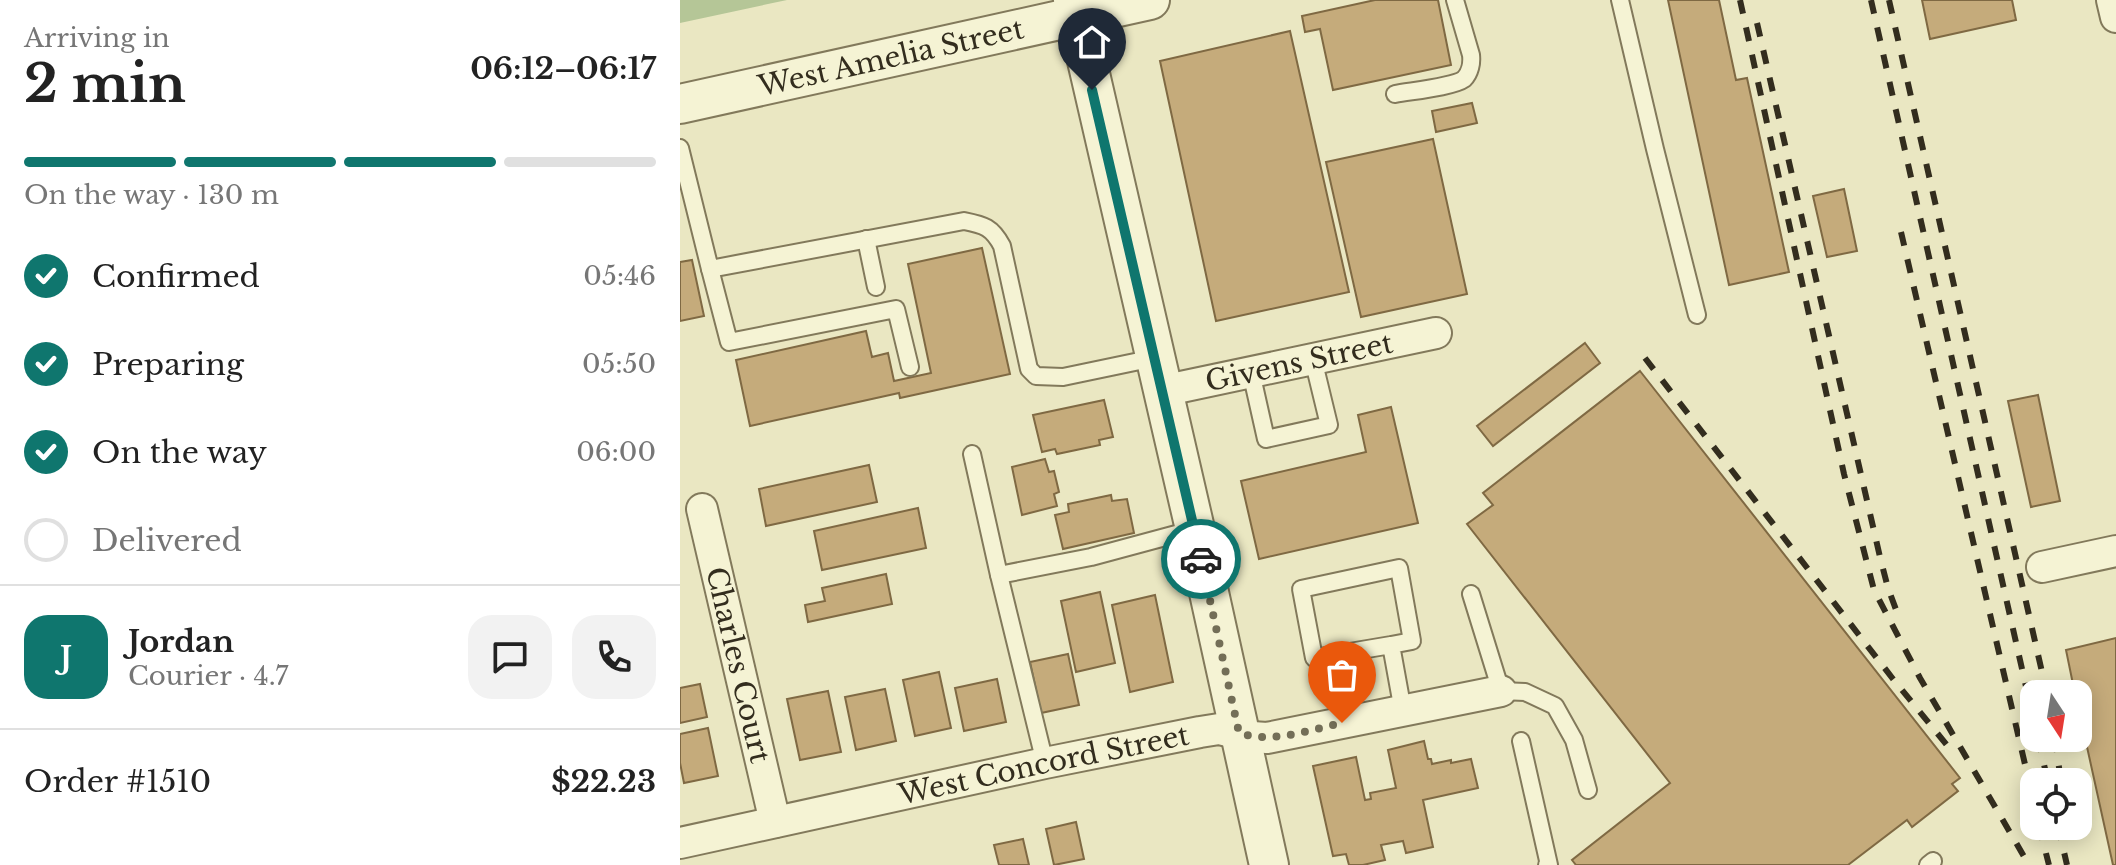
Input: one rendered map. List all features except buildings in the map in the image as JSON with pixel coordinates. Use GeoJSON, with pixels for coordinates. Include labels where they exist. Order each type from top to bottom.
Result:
{"type":"FeatureCollection","features":[{"type":"Feature","properties":{"kind":"street","name":"West Amelia Street"},"geometry":{"type":"LineString","coordinates":[[680,104],[1075,9],[1150,0]]}},
{"type":"Feature","properties":{"kind":"street"},"geometry":{"type":"LineString","coordinates":[[2112,0],[2116,17]]}},
{"type":"Feature","properties":{"kind":"street"},"geometry":{"type":"LineString","coordinates":[[1075,9],[1269,865]]}},
{"type":"Feature","properties":{"kind":"street","name":"Givens Street"},"geometry":{"type":"LineString","coordinates":[[1158,374],[1251,372],[1436,333]]}},
{"type":"Feature","properties":{"kind":"street","name":"Charles Court"},"geometry":{"type":"LineString","coordinates":[[702,509],[775,822]]}},
{"type":"Feature","properties":{"kind":"street"},"geometry":{"type":"LineString","coordinates":[[2042,567],[2116,551]]}},
{"type":"Feature","properties":{"kind":"street","name":"West Concord Street"},"geometry":{"type":"LineString","coordinates":[[680,843],[1200,732],[1219,729],[1267,738],[1501,691]]}},
{"type":"Feature","properties":{"kind":"lane"},"geometry":{"type":"LineString","coordinates":[[1395,94],[1454,83],[1468,73],[1471,55],[1455,0]]}},
{"type":"Feature","properties":{"kind":"lane"},"geometry":{"type":"LineString","coordinates":[[1620,0],[1697,315]]}},
{"type":"Feature","properties":{"kind":"lane"},"geometry":{"type":"LineString","coordinates":[[680,148],[729,342],[896,309],[910,367]]}},
{"type":"Feature","properties":{"kind":"lane"},"geometry":{"type":"LineString","coordinates":[[710,269],[964,221],[984,225],[996,234],[1002,246],[1029,369],[1036,376],[1158,374]]}},
{"type":"Feature","properties":{"kind":"lane"},"geometry":{"type":"LineString","coordinates":[[866,239],[876,287]]}},
{"type":"Feature","properties":{"kind":"lane"},"geometry":{"type":"LineString","coordinates":[[1251,372],[1266,439],[1329,425],[1313,359]]}},
{"type":"Feature","properties":{"kind":"lane"},"geometry":{"type":"LineString","coordinates":[[972,454],[1045,763]]}},
{"type":"Feature","properties":{"kind":"lane"},"geometry":{"type":"LineString","coordinates":[[999,575],[1091,557],[1195,529]]}},
{"type":"Feature","properties":{"kind":"lane"},"geometry":{"type":"LineString","coordinates":[[1399,568],[1412,641],[1391,645],[1314,658],[1301,589],[1399,568]]}},
{"type":"Feature","properties":{"kind":"lane"},"geometry":{"type":"LineString","coordinates":[[1471,594],[1501,691],[1525,692],[1555,706],[1574,740],[1588,790]]}},
{"type":"Feature","properties":{"kind":"lane"},"geometry":{"type":"LineString","coordinates":[[1391,645],[1403,711]]}},
{"type":"Feature","properties":{"kind":"lane"},"geometry":{"type":"LineString","coordinates":[[1521,741],[1547,865]]}},
{"type":"Feature","properties":{"kind":"green space"},"geometry":{"type":"Polygon","coordinates":[[[680,0],[787,0],[680,23],[680,0]]]}},
{"type":"Feature","properties":{"kind":"railway"},"geometry":{"type":"LineString","coordinates":[[1740,0],[1844,474],[1874,590],[1920,678],[2029,865]]}},
{"type":"Feature","properties":{"kind":"railway"},"geometry":{"type":"LineString","coordinates":[[1871,0],[2025,680]]}},
{"type":"Feature","properties":{"kind":"railway"},"geometry":{"type":"LineString","coordinates":[[1889,0],[2044,680]]}},
{"type":"Feature","properties":{"kind":"railway"},"geometry":{"type":"LineString","coordinates":[[1757,23],[1880,557],[1898,615]]}},
{"type":"Feature","properties":{"kind":"railway"},"geometry":{"type":"LineString","coordinates":[[1901,232],[2026,768]]}},
{"type":"Feature","properties":{"kind":"railway"},"geometry":{"type":"LineString","coordinates":[[1645,358],[1955,755]]}},
{"type":"Feature","properties":{"kind":"railway"},"geometry":{"type":"LineString","coordinates":[[2041,752],[2045,768]]}},
{"type":"Feature","properties":{"kind":"railway"},"geometry":{"type":"LineString","coordinates":[[2057,752],[2059,768]]}},
{"type":"Feature","properties":{"kind":"railway"},"geometry":{"type":"LineString","coordinates":[[2043,840],[2049,865]]}},
{"type":"Feature","properties":{"kind":"railway"},"geometry":{"type":"LineString","coordinates":[[2061,840],[2067,865]]}},
{"type":"Feature","properties":{"kind":"way so far"},"geometry":{"type":"LineString","coordinates":[[1201,559],[1239,733],[1267,738],[1342,723]]}},
{"type":"Feature","properties":{"kind":"route"},"geometry":{"type":"LineString","coordinates":[[1092,90],[1201,559]]}}]}
